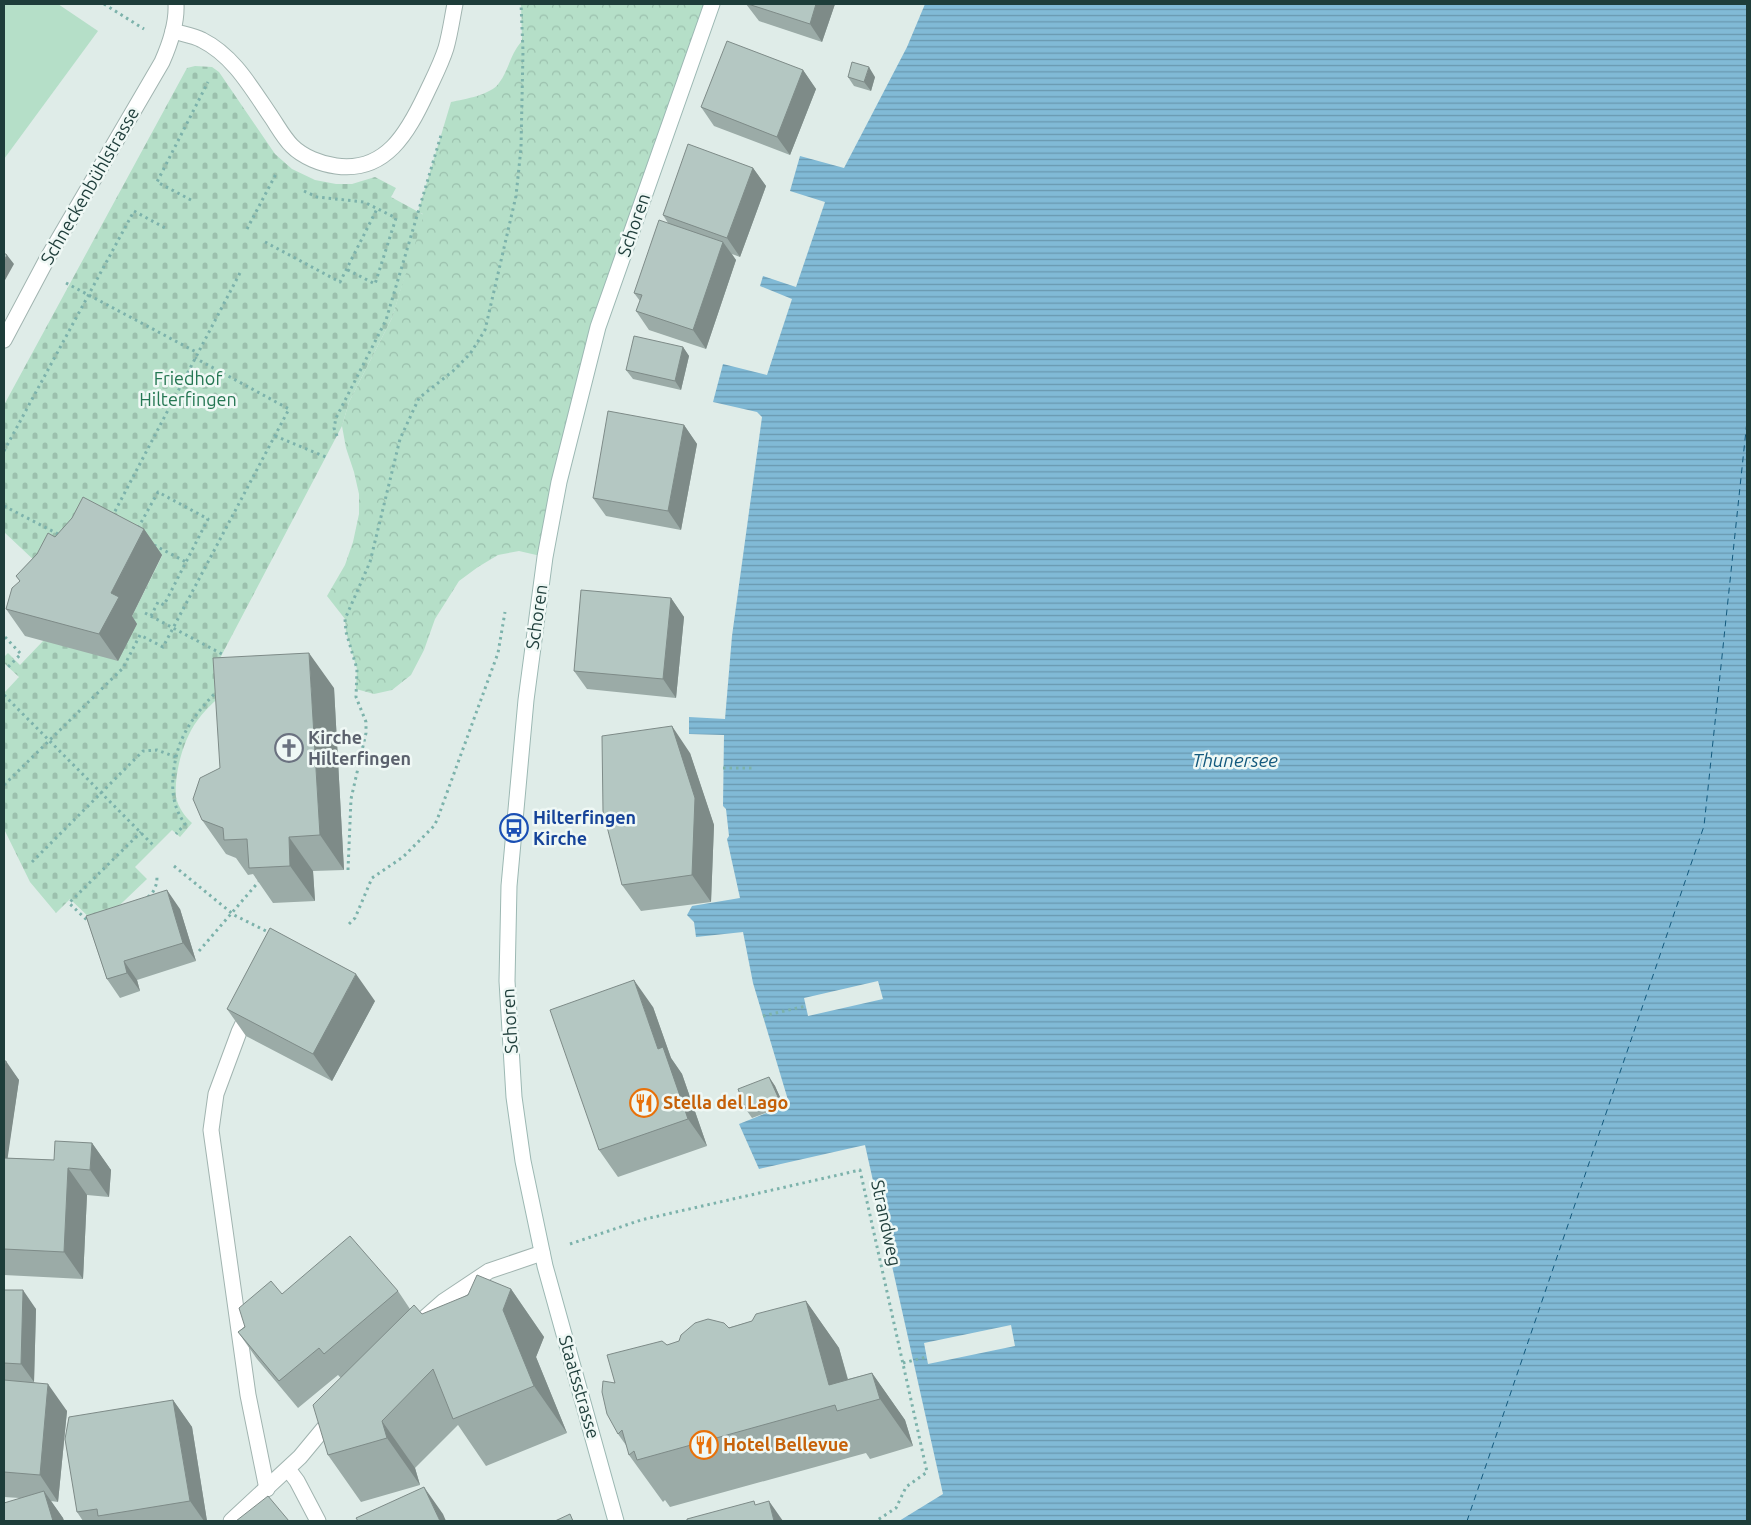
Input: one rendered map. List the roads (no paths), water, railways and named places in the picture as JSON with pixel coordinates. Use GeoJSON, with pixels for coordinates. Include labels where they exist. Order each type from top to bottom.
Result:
{"type":"FeatureCollection","features":[{"type":"Feature","properties":{"kind":"main road","name":"Schneckenbühlstrasse"},"geometry":{"type":"LineString","coordinates":[[4,340],[41,270],[162,62],[171,37],[176,4]]}},
{"type":"Feature","properties":{"kind":"main road"},"geometry":{"type":"LineString","coordinates":[[171,37],[200,39],[224,54],[238,70],[291,145],[304,156],[331,166],[346,168],[371,162],[392,149],[406,132],[440,64],[446,48],[455,4]]}},
{"type":"Feature","properties":{"kind":"main road","name":"Schoren"},"geometry":{"type":"LineString","coordinates":[[542,1253],[523,1161],[514,1097],[507,981],[509,886],[526,700],[540,591],[559,482],[598,327],[712,4]]}},
{"type":"Feature","properties":{"kind":"main road"},"geometry":{"type":"LineString","coordinates":[[256,995],[239,1032],[216,1094],[211,1130],[248,1395],[267,1489]]}},
{"type":"Feature","properties":{"kind":"main road"},"geometry":{"type":"LineString","coordinates":[[410,1332],[444,1301],[489,1271],[542,1253]]}},
{"type":"Feature","properties":{"kind":"main road","name":"Staatsstrasse"},"geometry":{"type":"LineString","coordinates":[[542,1253],[616,1521]]}},
{"type":"Feature","properties":{"kind":"main road"},"geometry":{"type":"LineString","coordinates":[[231,1521],[300,1457],[344,1404]]}},
{"type":"Feature","properties":{"kind":"main road"},"geometry":{"type":"LineString","coordinates":[[288,1469],[297,1481],[318,1521]]}},
{"type":"Feature","properties":{"kind":"water","name":"Thunersee"},"geometry":{"type":"Polygon","coordinates":[[[925,4],[1747,4],[1747,1521],[899,1521],[943,1494],[865,1145],[759,1169],[739,1124],[784,1106],[788,1100],[753,983],[743,932],[696,937],[694,922],[687,915],[692,906],[740,898],[727,839],[729,836],[726,809],[723,806],[724,735],[689,734],[689,717],[725,719],[732,636],[762,417],[757,412],[713,402],[723,364],[767,375],[792,299],[760,286],[763,276],[796,287],[825,202],[790,191],[800,156],[844,168],[907,47],[925,4]]]}},
{"type":"Feature","properties":{"kind":"place","name":"Kirche Hilterfingen"},"geometry":{"type":"Point","coordinates":[289,748]}},
{"type":"Feature","properties":{"kind":"place","name":"Hilterfingen Kirche"},"geometry":{"type":"Point","coordinates":[514,828]}},
{"type":"Feature","properties":{"kind":"place","name":"Stella del Lago"},"geometry":{"type":"Point","coordinates":[644,1103]}},
{"type":"Feature","properties":{"kind":"place","name":"Hotel Bellevue"},"geometry":{"type":"Point","coordinates":[704,1445]}},
{"type":"Feature","properties":{"kind":"park label","name":"Friedhof Hilterfingen"},"geometry":{"type":"Point","coordinates":[188,389]}}]}
